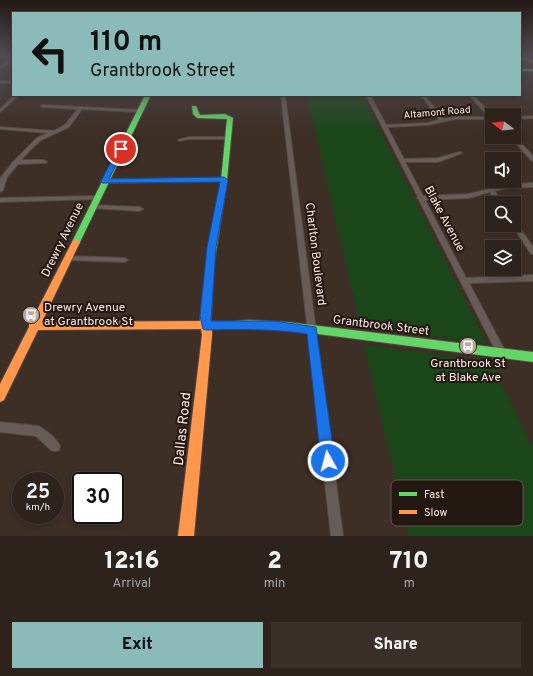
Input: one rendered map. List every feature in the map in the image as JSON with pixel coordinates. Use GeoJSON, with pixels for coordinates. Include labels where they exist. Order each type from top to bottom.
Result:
{"type":"FeatureCollection","features":[{"type":"Feature","properties":{"kind":"street"},"geometry":{"type":"LineString","coordinates":[[0,111],[16,96]]}},
{"type":"Feature","properties":{"kind":"street","name":"Drewry Avenue"},"geometry":{"type":"LineString","coordinates":[[0,396],[104,181],[148,96]]}},
{"type":"Feature","properties":{"kind":"street","name":"Charlton Boulevard"},"geometry":{"type":"LineString","coordinates":[[283,96],[337,536]]}},
{"type":"Feature","properties":{"kind":"street","name":"Blake Avenue"},"geometry":{"type":"LineString","coordinates":[[369,96],[501,352]]}},
{"type":"Feature","properties":{"kind":"street"},"geometry":{"type":"LineString","coordinates":[[422,96],[425,98],[442,121]]}},
{"type":"Feature","properties":{"kind":"street"},"geometry":{"type":"LineString","coordinates":[[471,96],[485,111]]}},
{"type":"Feature","properties":{"kind":"street"},"geometry":{"type":"LineString","coordinates":[[43,106],[140,111]]}},
{"type":"Feature","properties":{"kind":"street"},"geometry":{"type":"LineString","coordinates":[[0,190],[2,179],[34,143],[68,126],[81,108]]}},
{"type":"Feature","properties":{"kind":"street","name":"Dallas Road"},"geometry":{"type":"LineString","coordinates":[[186,536],[207,335],[205,316],[212,247],[224,180],[230,118],[225,116],[198,117],[194,108]]}},
{"type":"Feature","properties":{"kind":"street"},"geometry":{"type":"LineString","coordinates":[[521,118],[533,117]]}},
{"type":"Feature","properties":{"kind":"street","name":"Altamont Road"},"geometry":{"type":"LineString","coordinates":[[384,126],[428,124],[456,118],[485,118]]}},
{"type":"Feature","properties":{"kind":"street"},"geometry":{"type":"LineString","coordinates":[[0,128],[56,132]]}},
{"type":"Feature","properties":{"kind":"street"},"geometry":{"type":"LineString","coordinates":[[180,140],[189,138],[228,138]]}},
{"type":"Feature","properties":{"kind":"street"},"geometry":{"type":"LineString","coordinates":[[519,144],[533,159]]}},
{"type":"Feature","properties":{"kind":"street"},"geometry":{"type":"LineString","coordinates":[[402,161],[438,160],[460,154]]}},
{"type":"Feature","properties":{"kind":"street"},"geometry":{"type":"LineString","coordinates":[[16,162],[44,162]]}},
{"type":"Feature","properties":{"kind":"street"},"geometry":{"type":"LineString","coordinates":[[104,181],[224,180]]}},
{"type":"Feature","properties":{"kind":"street"},"geometry":{"type":"LineString","coordinates":[[420,198],[468,196],[508,186],[533,185]]}},
{"type":"Feature","properties":{"kind":"street"},"geometry":{"type":"LineString","coordinates":[[490,190],[494,196]]}},
{"type":"Feature","properties":{"kind":"street"},"geometry":{"type":"LineString","coordinates":[[0,200],[96,198]]}},
{"type":"Feature","properties":{"kind":"street"},"geometry":{"type":"LineString","coordinates":[[92,207],[140,209]]}},
{"type":"Feature","properties":{"kind":"street"},"geometry":{"type":"LineString","coordinates":[[519,232],[533,252]]}},
{"type":"Feature","properties":{"kind":"street"},"geometry":{"type":"LineString","coordinates":[[68,258],[125,260]]}},
{"type":"Feature","properties":{"kind":"street"},"geometry":{"type":"LineString","coordinates":[[464,281],[533,278]]}},
{"type":"Feature","properties":{"kind":"street","name":"Grantbrook Street"},"geometry":{"type":"LineString","coordinates":[[34,326],[272,325],[533,357]]}},
{"type":"Feature","properties":{"kind":"street"},"geometry":{"type":"LineString","coordinates":[[0,426],[38,431],[55,446]]}},
{"type":"Feature","properties":{"kind":"green space"},"geometry":{"type":"Polygon","coordinates":[[[307,96],[363,96],[487,344],[360,326],[307,96]]]}},
{"type":"Feature","properties":{"kind":"green space"},"geometry":{"type":"Polygon","coordinates":[[[364,345],[490,361],[533,448],[533,536],[409,536],[407,526],[523,526],[523,480],[396,480],[364,345]]]}},
{"type":"Feature","properties":{"kind":"traffic: fast"},"geometry":{"type":"LineString","coordinates":[[76,242],[148,96]]}},
{"type":"Feature","properties":{"kind":"traffic: fast"},"geometry":{"type":"LineString","coordinates":[[194,107],[196,114],[199,117],[225,116],[230,118],[224,180],[210,265]]}},
{"type":"Feature","properties":{"kind":"traffic: fast"},"geometry":{"type":"LineString","coordinates":[[228,325],[249,324],[287,326],[533,357]]}},
{"type":"Feature","properties":{"kind":"traffic: slow"},"geometry":{"type":"LineString","coordinates":[[0,396],[76,242]]}},
{"type":"Feature","properties":{"kind":"traffic: slow"},"geometry":{"type":"LineString","coordinates":[[186,536],[207,335],[205,316],[210,265]]}},
{"type":"Feature","properties":{"kind":"traffic: slow"},"geometry":{"type":"LineString","coordinates":[[33,326],[228,325]]}},
{"type":"Feature","properties":{"kind":"place","name":"Drewry Avenue at Grantbrook St"},"geometry":{"type":"Point","coordinates":[31,315]}},
{"type":"Feature","properties":{"kind":"place","name":"Grantbrook St at Blake Ave"},"geometry":{"type":"Point","coordinates":[468,346]}},
{"type":"Feature","properties":{"kind":"route"},"geometry":{"type":"LineString","coordinates":[[121,149],[104,181],[224,180],[212,247],[205,316],[206,326],[249,324],[287,326],[312,330],[328,461]]}}]}
